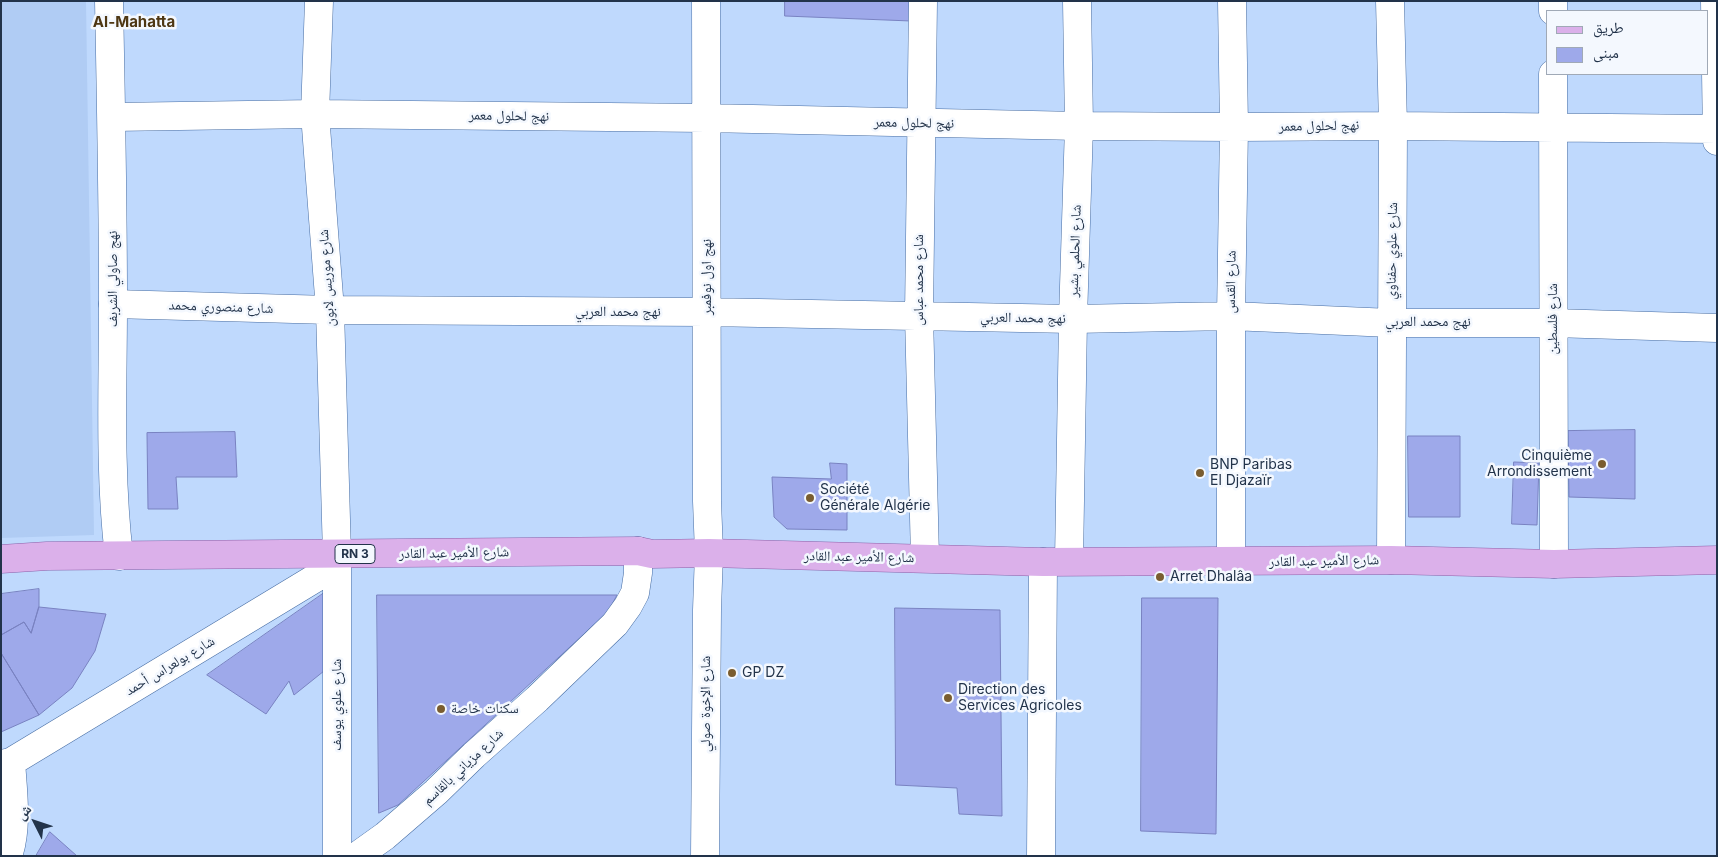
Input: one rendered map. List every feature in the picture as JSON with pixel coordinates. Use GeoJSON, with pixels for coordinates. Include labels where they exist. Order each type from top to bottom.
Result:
{"type":"FeatureCollection","features":[{"type":"Feature","properties":{"kind":"main road","name":"شارع الأمير عبد القادر"},"geometry":{"type":"LineString","coordinates":[[1,559],[47,556],[119,556],[337,560],[638,551],[652,554],[709,553],[1056,562],[1391,560],[1554,564],[1717,560]]}},
{"type":"Feature","properties":{"kind":"street","name":"نهج صاولي الشربف"},"geometry":{"type":"LineString","coordinates":[[109,1],[112,116],[112,400],[115,505],[119,556]]}},
{"type":"Feature","properties":{"kind":"street","name":"شارع موريس لابون"},"geometry":{"type":"LineString","coordinates":[[319,1],[315,114],[330,310],[337,560]]}},
{"type":"Feature","properties":{"kind":"street","name":"نهج اول نوفمبر"},"geometry":{"type":"LineString","coordinates":[[706,1],[707,501],[709,553]]}},
{"type":"Feature","properties":{"kind":"street","name":"شارع محمد عباس"},"geometry":{"type":"LineString","coordinates":[[923,1],[919,315],[925,558]]}},
{"type":"Feature","properties":{"kind":"street","name":"شارع الحلمي بشير"},"geometry":{"type":"LineString","coordinates":[[1042,856],[1056,562],[1073,319],[1079,126],[1077,1]]}},
{"type":"Feature","properties":{"kind":"street","name":"شارع القدس"},"geometry":{"type":"LineString","coordinates":[[1231,562],[1231,316],[1234,127],[1232,1]]}},
{"type":"Feature","properties":{"kind":"street","name":"شارع علوي حفناوي"},"geometry":{"type":"LineString","coordinates":[[1390,1],[1393,126],[1391,560]]}},
{"type":"Feature","properties":{"kind":"street"},"geometry":{"type":"LineString","coordinates":[[1715,1],[1717,141]]}},
{"type":"Feature","properties":{"kind":"street","name":"شارع فلسطين"},"geometry":{"type":"LineString","coordinates":[[1553,75],[1554,564]]}},
{"type":"Feature","properties":{"kind":"street","name":"نهج لحلول معمر"},"geometry":{"type":"LineString","coordinates":[[112,116],[315,114],[706,118],[1079,126],[1717,129]]}},
{"type":"Feature","properties":{"kind":"street","name":"شارع منصوري محمد"},"geometry":{"type":"LineString","coordinates":[[113,304],[330,310]]}},
{"type":"Feature","properties":{"kind":"street","name":"نهج محمد العربي"},"geometry":{"type":"LineString","coordinates":[[330,310],[707,312],[1073,319],[1231,316],[1391,323],[1553,323],[1717,328]]}},
{"type":"Feature","properties":{"kind":"street","name":"شارع مزياني بالقاسم"},"geometry":{"type":"LineString","coordinates":[[357,856],[385,836],[436,792],[615,624],[635,593],[638,573],[638,551]]}},
{"type":"Feature","properties":{"kind":"street","name":"شارع الإخوة صولي"},"geometry":{"type":"LineString","coordinates":[[705,856],[709,553]]}},
{"type":"Feature","properties":{"kind":"street","name":"شارع بولعراس أحمد"},"geometry":{"type":"LineString","coordinates":[[6,763],[337,560]]}},
{"type":"Feature","properties":{"kind":"street","name":"شارع علوي يوسف"},"geometry":{"type":"LineString","coordinates":[[337,560],[337,856]]}},
{"type":"Feature","properties":{"kind":"street"},"geometry":{"type":"LineString","coordinates":[[6,763],[14,803],[12,847],[8,856]]}},
{"type":"Feature","properties":{"kind":"shaded area"},"geometry":{"type":"Polygon","coordinates":[[[1,1],[86,1],[94,535],[1,538],[1,1]]]}},
{"type":"Feature","properties":{"kind":"building"},"geometry":{"type":"Polygon","coordinates":[[[785,1],[911,1],[911,21],[785,16],[785,1]]]}},
{"type":"Feature","properties":{"kind":"building","name":"Cinquième Arrondissement"},"geometry":{"type":"Polygon","coordinates":[[[1635,430],[1635,499],[1569,497],[1568,431],[1635,430]]]}},
{"type":"Feature","properties":{"kind":"building"},"geometry":{"type":"Polygon","coordinates":[[[235,432],[237,477],[176,477],[178,509],[148,509],[147,433],[235,432]]]}},
{"type":"Feature","properties":{"kind":"building"},"geometry":{"type":"Polygon","coordinates":[[[1408,436],[1460,436],[1460,517],[1409,517],[1408,436]]]}},
{"type":"Feature","properties":{"kind":"building"},"geometry":{"type":"Polygon","coordinates":[[[1514,462],[1539,463],[1537,525],[1512,524],[1514,462]]]}},
{"type":"Feature","properties":{"kind":"building","name":"Société Générale Algérie"},"geometry":{"type":"Polygon","coordinates":[[[830,463],[847,464],[847,530],[787,529],[774,517],[772,477],[831,479],[830,463]]]}},
{"type":"Feature","properties":{"kind":"building"},"geometry":{"type":"Polygon","coordinates":[[[39,589],[39,607],[31,633],[24,622],[1,635],[1,594],[39,589]]]}},
{"type":"Feature","properties":{"kind":"building"},"geometry":{"type":"Polygon","coordinates":[[[324,593],[324,671],[294,695],[289,681],[266,714],[207,675],[324,593]]]}},
{"type":"Feature","properties":{"kind":"building","name":"سكنات خاصة"},"geometry":{"type":"Polygon","coordinates":[[[377,595],[617,595],[608,612],[398,805],[379,813],[377,595]]]}},
{"type":"Feature","properties":{"kind":"building"},"geometry":{"type":"Polygon","coordinates":[[[1142,598],[1218,598],[1216,834],[1141,831],[1142,598]]]}},
{"type":"Feature","properties":{"kind":"building"},"geometry":{"type":"Polygon","coordinates":[[[39,607],[106,614],[95,651],[72,688],[39,715],[1,653],[1,635],[24,622],[31,633],[39,607]]]}},
{"type":"Feature","properties":{"kind":"building","name":"Direction des Services Agricoles"},"geometry":{"type":"Polygon","coordinates":[[[895,608],[1000,610],[1002,816],[959,814],[957,788],[896,785],[895,608]]]}},
{"type":"Feature","properties":{"kind":"building"},"geometry":{"type":"Polygon","coordinates":[[[1,653],[39,715],[1,732],[1,653]]]}},
{"type":"Feature","properties":{"kind":"building"},"geometry":{"type":"Polygon","coordinates":[[[50,832],[77,856],[36,856],[50,832]]]}},
{"type":"Feature","properties":{"kind":"place","name":"Cinquième Arrondissement"},"geometry":{"type":"Point","coordinates":[1602,464]}},
{"type":"Feature","properties":{"kind":"place","name":"BNP Paribas El Djazaïr"},"geometry":{"type":"Point","coordinates":[1200,473]}},
{"type":"Feature","properties":{"kind":"place","name":"Société Générale Algérie"},"geometry":{"type":"Point","coordinates":[810,498]}},
{"type":"Feature","properties":{"kind":"place","name":"Arret Dhalâa"},"geometry":{"type":"Point","coordinates":[1160,577]}},
{"type":"Feature","properties":{"kind":"place","name":"GP DZ"},"geometry":{"type":"Point","coordinates":[732,673]}},
{"type":"Feature","properties":{"kind":"place","name":"Direction des Services Agricoles"},"geometry":{"type":"Point","coordinates":[948,698]}},
{"type":"Feature","properties":{"kind":"place","name":"سكنات خاصة"},"geometry":{"type":"Point","coordinates":[441,709]}},
{"type":"Feature","properties":{"kind":"district","name":"Al-Mahatta"},"geometry":{"type":"Point","coordinates":[134,22]}}]}
